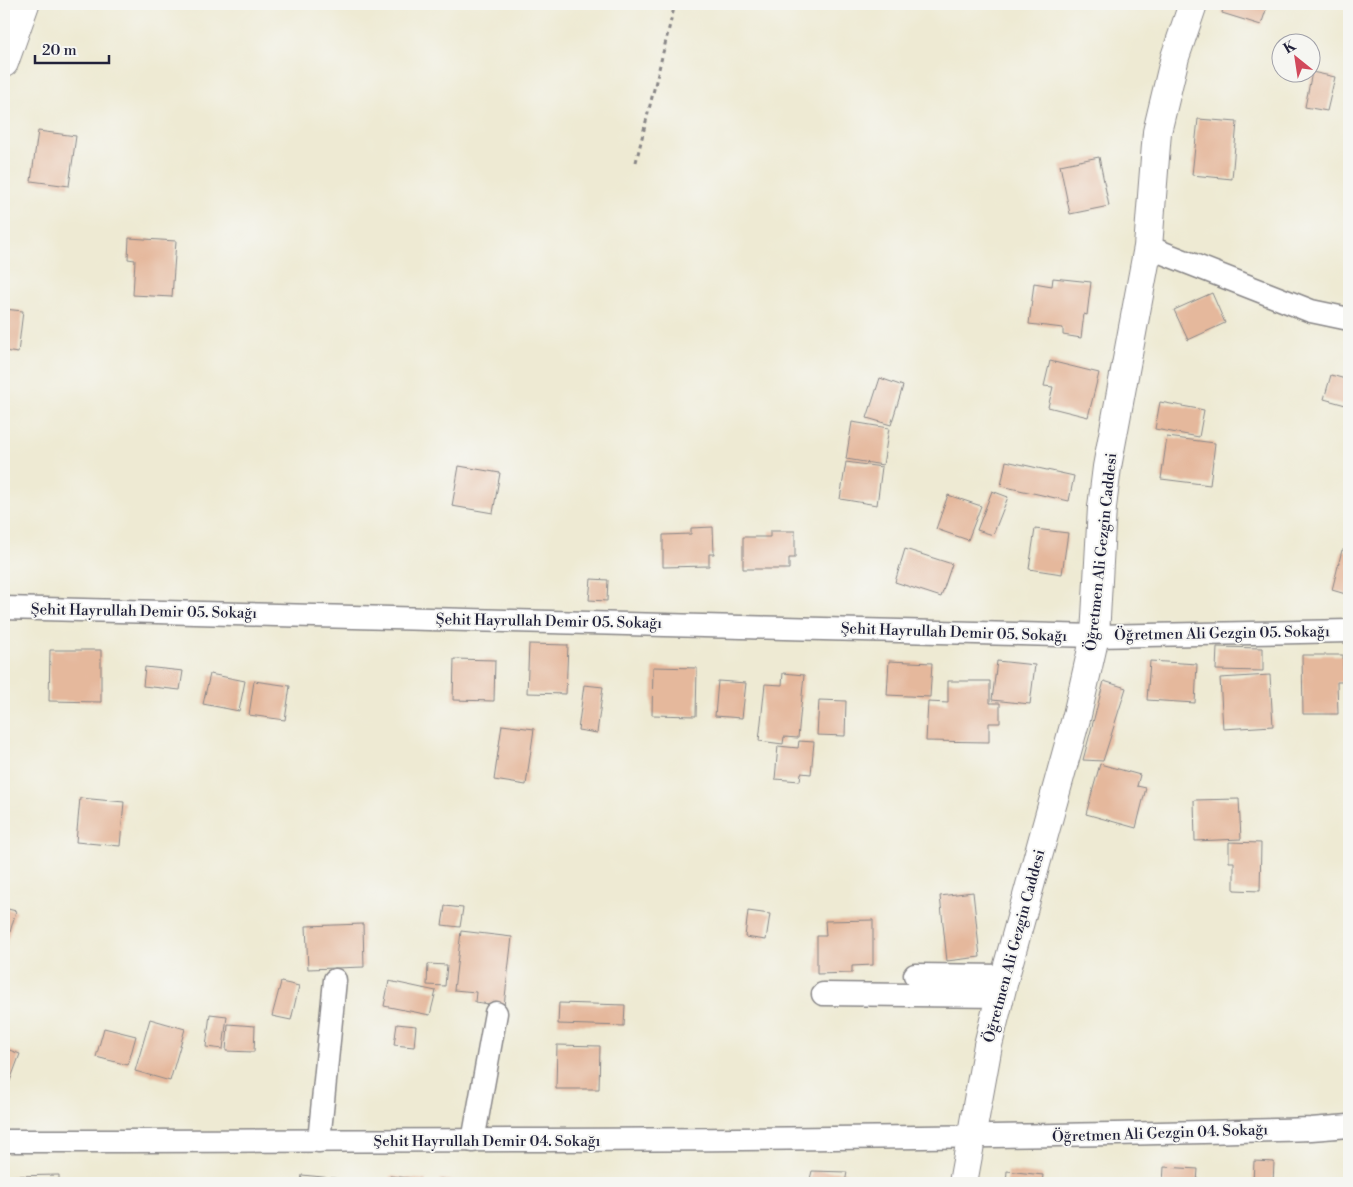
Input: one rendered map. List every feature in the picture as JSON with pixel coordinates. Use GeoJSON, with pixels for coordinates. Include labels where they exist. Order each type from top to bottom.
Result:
{"type":"FeatureCollection","features":[{"type":"Feature","properties":{"kind":"street"},"geometry":{"type":"LineString","coordinates":[[4,64],[25,4]]}},
{"type":"Feature","properties":{"kind":"street","name":"Öğretmen Ali Gezgin Caddesi"},"geometry":{"type":"LineString","coordinates":[[963,1183],[970,1138],[1003,986],[1077,715],[1095,636],[1102,507],[1107,468],[1148,247],[1157,132],[1175,57],[1193,4]]}},
{"type":"Feature","properties":{"kind":"street"},"geometry":{"type":"LineString","coordinates":[[1148,247],[1311,310],[1349,319]]}},
{"type":"Feature","properties":{"kind":"street","name":"Şehit Hayrullah Demir 05. Sokağı"},"geometry":{"type":"LineString","coordinates":[[4,608],[1095,636]]}},
{"type":"Feature","properties":{"kind":"street","name":"Öğretmen Ali Gezgin 05. Sokağı"},"geometry":{"type":"LineString","coordinates":[[1095,636],[1349,630]]}},
{"type":"Feature","properties":{"kind":"street"},"geometry":{"type":"LineString","coordinates":[[915,975],[1003,986]]}},
{"type":"Feature","properties":{"kind":"street"},"geometry":{"type":"LineString","coordinates":[[319,1142],[335,980]]}},
{"type":"Feature","properties":{"kind":"street"},"geometry":{"type":"LineString","coordinates":[[823,994],[1003,986]]}},
{"type":"Feature","properties":{"kind":"street"},"geometry":{"type":"LineString","coordinates":[[474,1141],[496,1013]]}},
{"type":"Feature","properties":{"kind":"street","name":"Öğretmen Ali Gezgin 04. Sokağı"},"geometry":{"type":"LineString","coordinates":[[970,1138],[1311,1129],[1349,1126]]}},
{"type":"Feature","properties":{"kind":"street","name":"Şehit Hayrullah Demir 04. Sokağı"},"geometry":{"type":"LineString","coordinates":[[4,1141],[319,1142],[970,1138]]}},
{"type":"Feature","properties":{"kind":"path"},"geometry":{"type":"LineString","coordinates":[[636,162],[674,4]]}},
{"type":"Feature","properties":{"kind":"building"},"geometry":{"type":"Polygon","coordinates":[[[1224,4],[1268,4],[1261,25],[1222,13],[1224,4]]]}},
{"type":"Feature","properties":{"kind":"building"},"geometry":{"type":"Polygon","coordinates":[[[1320,74],[1335,77],[1327,111],[1305,107],[1310,82],[1320,82],[1320,74]]]}},
{"type":"Feature","properties":{"kind":"building"},"geometry":{"type":"Polygon","coordinates":[[[1198,119],[1237,122],[1232,179],[1192,175],[1198,119]]]}},
{"type":"Feature","properties":{"kind":"building"},"geometry":{"type":"Polygon","coordinates":[[[38,131],[76,136],[69,186],[31,181],[38,131]]]}},
{"type":"Feature","properties":{"kind":"building"},"geometry":{"type":"Polygon","coordinates":[[[1099,157],[1109,206],[1070,214],[1060,165],[1099,157]]]}},
{"type":"Feature","properties":{"kind":"building"},"geometry":{"type":"Polygon","coordinates":[[[129,238],[176,241],[172,297],[133,295],[135,260],[128,259],[129,238]]]}},
{"type":"Feature","properties":{"kind":"building"},"geometry":{"type":"Polygon","coordinates":[[[1053,278],[1091,282],[1087,315],[1084,314],[1081,338],[1063,335],[1063,328],[1029,324],[1034,283],[1052,286],[1053,278]]]}},
{"type":"Feature","properties":{"kind":"building"},"geometry":{"type":"Polygon","coordinates":[[[1212,293],[1225,323],[1188,340],[1174,310],[1212,293]]]}},
{"type":"Feature","properties":{"kind":"building"},"geometry":{"type":"Polygon","coordinates":[[[4,309],[23,311],[18,353],[4,351],[4,309]]]}},
{"type":"Feature","properties":{"kind":"building"},"geometry":{"type":"Polygon","coordinates":[[[1050,361],[1099,373],[1088,417],[1048,407],[1053,387],[1044,386],[1050,361]]]}},
{"type":"Feature","properties":{"kind":"building"},"geometry":{"type":"Polygon","coordinates":[[[1331,375],[1349,380],[1349,406],[1324,399],[1331,375]]]}},
{"type":"Feature","properties":{"kind":"building"},"geometry":{"type":"Polygon","coordinates":[[[880,378],[903,386],[891,425],[867,418],[880,378]]]}},
{"type":"Feature","properties":{"kind":"building"},"geometry":{"type":"Polygon","coordinates":[[[1160,402],[1204,410],[1199,437],[1155,429],[1160,402]]]}},
{"type":"Feature","properties":{"kind":"building"},"geometry":{"type":"Polygon","coordinates":[[[852,422],[889,428],[883,465],[846,459],[852,422]]]}},
{"type":"Feature","properties":{"kind":"building"},"geometry":{"type":"Polygon","coordinates":[[[1167,437],[1215,443],[1210,485],[1161,479],[1167,437]]]}},
{"type":"Feature","properties":{"kind":"building"},"geometry":{"type":"Polygon","coordinates":[[[1006,461],[1074,476],[1069,501],[1001,486],[1006,461]]]}},
{"type":"Feature","properties":{"kind":"building"},"geometry":{"type":"Polygon","coordinates":[[[846,462],[882,467],[877,505],[840,499],[846,462]]]}},
{"type":"Feature","properties":{"kind":"building"},"geometry":{"type":"Polygon","coordinates":[[[459,466],[500,473],[493,513],[452,506],[459,466]]]}},
{"type":"Feature","properties":{"kind":"building"},"geometry":{"type":"Polygon","coordinates":[[[992,491],[1008,497],[993,535],[977,530],[992,491]]]}},
{"type":"Feature","properties":{"kind":"building"},"geometry":{"type":"Polygon","coordinates":[[[948,495],[981,506],[968,540],[936,529],[948,495]]]}},
{"type":"Feature","properties":{"kind":"building"},"geometry":{"type":"Polygon","coordinates":[[[713,527],[714,554],[709,554],[709,566],[663,567],[663,535],[691,534],[691,528],[713,527]]]}},
{"type":"Feature","properties":{"kind":"building"},"geometry":{"type":"Polygon","coordinates":[[[1035,529],[1068,533],[1062,574],[1029,569],[1035,529]]]}},
{"type":"Feature","properties":{"kind":"building"},"geometry":{"type":"Polygon","coordinates":[[[770,531],[795,531],[795,558],[789,558],[789,569],[743,569],[743,537],[770,537],[770,531]]]}},
{"type":"Feature","properties":{"kind":"building"},"geometry":{"type":"Polygon","coordinates":[[[905,549],[952,564],[941,597],[895,582],[905,549]]]}},
{"type":"Feature","properties":{"kind":"building"},"geometry":{"type":"Polygon","coordinates":[[[1342,550],[1349,551],[1349,595],[1332,590],[1342,550]]]}},
{"type":"Feature","properties":{"kind":"building"},"geometry":{"type":"Polygon","coordinates":[[[591,579],[608,580],[607,601],[589,600],[591,579]]]}},
{"type":"Feature","properties":{"kind":"building"},"geometry":{"type":"Polygon","coordinates":[[[529,644],[568,645],[566,694],[527,693],[529,644]]]}},
{"type":"Feature","properties":{"kind":"building"},"geometry":{"type":"Polygon","coordinates":[[[1217,647],[1263,648],[1263,671],[1216,670],[1217,647]]]}},
{"type":"Feature","properties":{"kind":"building"},"geometry":{"type":"Polygon","coordinates":[[[50,650],[101,650],[101,702],[49,701],[50,650]]]}},
{"type":"Feature","properties":{"kind":"building"},"geometry":{"type":"Polygon","coordinates":[[[1302,655],[1343,655],[1343,682],[1337,682],[1338,714],[1303,714],[1302,655]]]}},
{"type":"Feature","properties":{"kind":"building"},"geometry":{"type":"Polygon","coordinates":[[[454,659],[495,660],[494,701],[453,700],[454,659]]]}},
{"type":"Feature","properties":{"kind":"building"},"geometry":{"type":"Polygon","coordinates":[[[889,661],[932,663],[930,697],[887,695],[889,661]]]}},
{"type":"Feature","properties":{"kind":"building"},"geometry":{"type":"Polygon","coordinates":[[[997,661],[1035,665],[1030,704],[992,700],[997,661]]]}},
{"type":"Feature","properties":{"kind":"building"},"geometry":{"type":"Polygon","coordinates":[[[1150,661],[1197,664],[1195,703],[1147,700],[1150,661]]]}},
{"type":"Feature","properties":{"kind":"building"},"geometry":{"type":"Polygon","coordinates":[[[145,667],[183,671],[180,690],[143,686],[145,667]]]}},
{"type":"Feature","properties":{"kind":"building"},"geometry":{"type":"Polygon","coordinates":[[[653,667],[697,668],[696,716],[652,715],[653,667]]]}},
{"type":"Feature","properties":{"kind":"building"},"geometry":{"type":"Polygon","coordinates":[[[783,673],[804,675],[798,738],[784,737],[783,744],[759,741],[765,684],[782,685],[783,673]]]}},
{"type":"Feature","properties":{"kind":"building"},"geometry":{"type":"Polygon","coordinates":[[[210,674],[245,681],[239,711],[203,704],[210,674]]]}},
{"type":"Feature","properties":{"kind":"building"},"geometry":{"type":"Polygon","coordinates":[[[1270,675],[1273,726],[1223,729],[1220,678],[1270,675]]]}},
{"type":"Feature","properties":{"kind":"building"},"geometry":{"type":"Polygon","coordinates":[[[254,681],[290,686],[285,720],[249,715],[254,681]]]}},
{"type":"Feature","properties":{"kind":"building"},"geometry":{"type":"Polygon","coordinates":[[[718,681],[746,683],[742,718],[715,716],[718,681]]]}},
{"type":"Feature","properties":{"kind":"building"},"geometry":{"type":"Polygon","coordinates":[[[948,681],[990,681],[990,703],[1000,703],[1000,723],[989,723],[989,742],[926,741],[928,702],[948,703],[948,681]]]}},
{"type":"Feature","properties":{"kind":"building"},"geometry":{"type":"Polygon","coordinates":[[[1104,681],[1126,688],[1103,761],[1083,760],[1104,681]]]}},
{"type":"Feature","properties":{"kind":"building"},"geometry":{"type":"Polygon","coordinates":[[[584,685],[603,687],[597,733],[578,730],[584,685]]]}},
{"type":"Feature","properties":{"kind":"building"},"geometry":{"type":"Polygon","coordinates":[[[819,700],[846,701],[845,736],[817,735],[819,700]]]}},
{"type":"Feature","properties":{"kind":"building"},"geometry":{"type":"Polygon","coordinates":[[[502,725],[534,729],[526,785],[494,780],[502,725]]]}},
{"type":"Feature","properties":{"kind":"building"},"geometry":{"type":"Polygon","coordinates":[[[799,741],[814,742],[811,774],[801,773],[800,781],[775,779],[778,746],[798,748],[799,741]]]}},
{"type":"Feature","properties":{"kind":"building"},"geometry":{"type":"Polygon","coordinates":[[[1100,764],[1140,775],[1137,786],[1146,788],[1136,828],[1086,814],[1100,764]]]}},
{"type":"Feature","properties":{"kind":"building"},"geometry":{"type":"Polygon","coordinates":[[[80,798],[124,802],[120,846],[76,842],[80,798]]]}},
{"type":"Feature","properties":{"kind":"building"},"geometry":{"type":"Polygon","coordinates":[[[1239,799],[1241,839],[1195,841],[1194,800],[1239,799]]]}},
{"type":"Feature","properties":{"kind":"building"},"geometry":{"type":"Polygon","coordinates":[[[1229,842],[1261,843],[1260,891],[1234,890],[1234,862],[1229,862],[1229,842]]]}},
{"type":"Feature","properties":{"kind":"building"},"geometry":{"type":"Polygon","coordinates":[[[973,892],[980,957],[947,961],[940,896],[973,892]]]}},
{"type":"Feature","properties":{"kind":"building"},"geometry":{"type":"Polygon","coordinates":[[[445,906],[463,908],[460,927],[442,925],[445,906]]]}},
{"type":"Feature","properties":{"kind":"building"},"geometry":{"type":"Polygon","coordinates":[[[4,908],[16,911],[4,953],[4,908]]]}},
{"type":"Feature","properties":{"kind":"building"},"geometry":{"type":"Polygon","coordinates":[[[748,911],[770,914],[766,940],[745,937],[748,911]]]}},
{"type":"Feature","properties":{"kind":"building"},"geometry":{"type":"Polygon","coordinates":[[[873,920],[873,965],[852,966],[852,973],[817,974],[817,936],[826,936],[825,921],[873,920]]]}},
{"type":"Feature","properties":{"kind":"building"},"geometry":{"type":"Polygon","coordinates":[[[363,924],[364,967],[308,969],[306,926],[363,924]]]}},
{"type":"Feature","properties":{"kind":"building"},"geometry":{"type":"Polygon","coordinates":[[[461,931],[512,937],[504,1006],[475,1002],[476,992],[454,990],[461,931]]]}},
{"type":"Feature","properties":{"kind":"building"},"geometry":{"type":"Polygon","coordinates":[[[428,964],[447,965],[445,986],[427,985],[428,964]]]}},
{"type":"Feature","properties":{"kind":"building"},"geometry":{"type":"Polygon","coordinates":[[[389,981],[436,991],[430,1015],[384,1006],[389,981]]]}},
{"type":"Feature","properties":{"kind":"building"},"geometry":{"type":"Polygon","coordinates":[[[281,982],[299,986],[291,1020],[272,1016],[281,982]]]}},
{"type":"Feature","properties":{"kind":"building"},"geometry":{"type":"Polygon","coordinates":[[[559,1003],[625,1005],[624,1026],[558,1024],[559,1003]]]}},
{"type":"Feature","properties":{"kind":"building"},"geometry":{"type":"Polygon","coordinates":[[[210,1014],[227,1016],[223,1049],[206,1047],[210,1014]]]}},
{"type":"Feature","properties":{"kind":"building"},"geometry":{"type":"Polygon","coordinates":[[[150,1019],[185,1029],[170,1081],[135,1071],[150,1019]]]}},
{"type":"Feature","properties":{"kind":"building"},"geometry":{"type":"Polygon","coordinates":[[[228,1024],[255,1026],[254,1052],[226,1051],[228,1024]]]}},
{"type":"Feature","properties":{"kind":"building"},"geometry":{"type":"Polygon","coordinates":[[[397,1024],[416,1026],[414,1047],[394,1045],[397,1024]]]}},
{"type":"Feature","properties":{"kind":"building"},"geometry":{"type":"Polygon","coordinates":[[[104,1028],[136,1036],[128,1065],[96,1057],[104,1028]]]}},
{"type":"Feature","properties":{"kind":"building"},"geometry":{"type":"Polygon","coordinates":[[[557,1045],[600,1046],[599,1089],[556,1089],[557,1045]]]}},
{"type":"Feature","properties":{"kind":"building"},"geometry":{"type":"Polygon","coordinates":[[[4,1048],[20,1054],[4,1097],[4,1048]]]}},
{"type":"Feature","properties":{"kind":"building"},"geometry":{"type":"Polygon","coordinates":[[[1254,1161],[1274,1162],[1273,1183],[1253,1183],[1254,1161]]]}},
{"type":"Feature","properties":{"kind":"building"},"geometry":{"type":"Polygon","coordinates":[[[1164,1167],[1198,1169],[1197,1183],[1163,1183],[1164,1167]]]}},
{"type":"Feature","properties":{"kind":"building"},"geometry":{"type":"Polygon","coordinates":[[[812,1171],[847,1172],[845,1183],[809,1183],[812,1171]]]}},
{"type":"Feature","properties":{"kind":"building"},"geometry":{"type":"Polygon","coordinates":[[[1007,1171],[1043,1175],[1042,1183],[1006,1183],[1007,1171]]]}},
{"type":"Feature","properties":{"kind":"building"},"geometry":{"type":"Polygon","coordinates":[[[59,1175],[59,1183],[10,1183],[10,1176],[59,1175]]]}},
{"type":"Feature","properties":{"kind":"building"},"geometry":{"type":"Polygon","coordinates":[[[302,1175],[352,1180],[352,1183],[301,1183],[302,1175]]]}},
{"type":"Feature","properties":{"kind":"building"},"geometry":{"type":"Polygon","coordinates":[[[390,1176],[426,1180],[425,1183],[389,1183],[390,1176]]]}},
{"type":"Feature","properties":{"kind":"building"},"geometry":{"type":"Polygon","coordinates":[[[440,1179],[465,1182],[439,1183],[440,1179]]]}}]}
